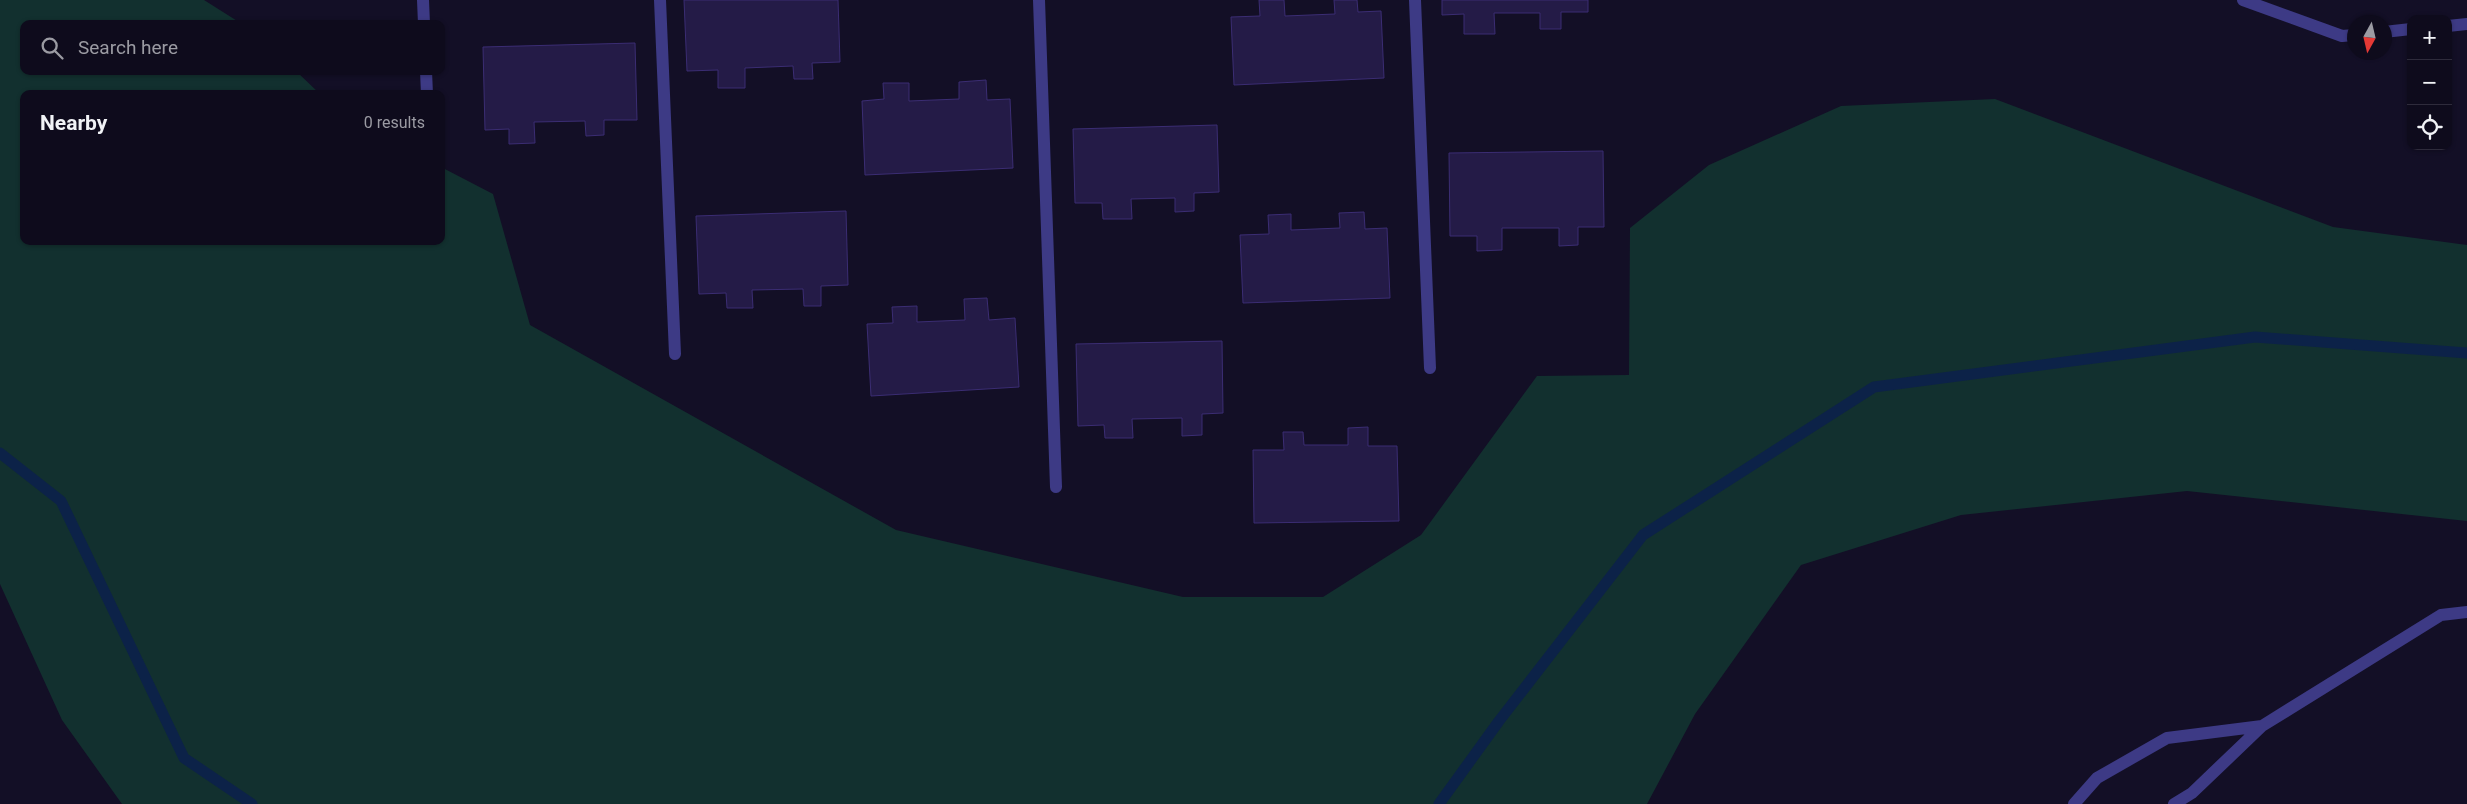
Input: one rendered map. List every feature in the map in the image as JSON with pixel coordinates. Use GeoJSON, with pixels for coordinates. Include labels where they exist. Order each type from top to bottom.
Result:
{"type":"FeatureCollection","features":[{"type":"Feature","properties":{"kind":"street"},"geometry":{"type":"LineString","coordinates":[[423,0],[424,20]]}},
{"type":"Feature","properties":{"kind":"street"},"geometry":{"type":"LineString","coordinates":[[660,0],[675,354]]}},
{"type":"Feature","properties":{"kind":"street"},"geometry":{"type":"LineString","coordinates":[[1039,0],[1056,487]]}},
{"type":"Feature","properties":{"kind":"street"},"geometry":{"type":"LineString","coordinates":[[1415,0],[1430,368]]}},
{"type":"Feature","properties":{"kind":"street"},"geometry":{"type":"LineString","coordinates":[[2243,0],[2342,36],[2347,36]]}},
{"type":"Feature","properties":{"kind":"street"},"geometry":{"type":"LineString","coordinates":[[2452,26],[2467,24]]}},
{"type":"Feature","properties":{"kind":"street"},"geometry":{"type":"LineString","coordinates":[[2392,31],[2407,29]]}},
{"type":"Feature","properties":{"kind":"street"},"geometry":{"type":"LineString","coordinates":[[426,75],[427,90]]}},
{"type":"Feature","properties":{"kind":"street"},"geometry":{"type":"LineString","coordinates":[[2174,804],[2192,793],[2262,726],[2441,615],[2467,612]]}},
{"type":"Feature","properties":{"kind":"street"},"geometry":{"type":"LineString","coordinates":[[2074,804],[2098,778],[2167,738],[2262,726]]}},
{"type":"Feature","properties":{"kind":"green space"},"geometry":{"type":"Polygon","coordinates":[[[0,0],[204,0],[236,20],[20,20],[20,75],[300,75],[316,90],[20,90],[20,245],[445,245],[445,169],[493,194],[530,325],[896,530],[1183,597],[1323,597],[1421,535],[1537,376],[1629,375],[1630,228],[1709,165],[1841,106],[1995,99],[2333,227],[2467,245],[2467,521],[2187,491],[1961,515],[1801,565],[1695,714],[1647,804],[122,804],[62,720],[0,584],[0,0]]]}},
{"type":"Feature","properties":{"kind":"building"},"geometry":{"type":"Polygon","coordinates":[[[684,0],[838,0],[840,62],[812,63],[813,79],[794,79],[793,66],[745,68],[745,88],[718,88],[718,70],[687,71],[684,0]]]}},
{"type":"Feature","properties":{"kind":"building"},"geometry":{"type":"Polygon","coordinates":[[[1259,0],[1284,0],[1285,16],[1335,14],[1334,0],[1357,0],[1358,12],[1381,11],[1384,78],[1234,85],[1231,17],[1260,16],[1259,0]]]}},
{"type":"Feature","properties":{"kind":"building"},"geometry":{"type":"Polygon","coordinates":[[[1442,0],[1588,0],[1588,12],[1561,12],[1561,29],[1540,29],[1540,13],[1494,13],[1495,34],[1464,34],[1464,14],[1442,15],[1442,0]]]}},
{"type":"Feature","properties":{"kind":"building"},"geometry":{"type":"Polygon","coordinates":[[[635,43],[637,120],[604,120],[604,135],[586,136],[585,121],[534,122],[535,143],[509,144],[509,129],[485,130],[483,47],[635,43]]]}},
{"type":"Feature","properties":{"kind":"building"},"geometry":{"type":"Polygon","coordinates":[[[986,80],[987,100],[1010,99],[1013,168],[865,175],[862,101],[884,99],[883,83],[909,83],[909,101],[959,99],[959,82],[986,80]]]}},
{"type":"Feature","properties":{"kind":"building"},"geometry":{"type":"Polygon","coordinates":[[[1217,125],[1219,192],[1194,193],[1194,211],[1175,212],[1175,198],[1131,199],[1132,219],[1103,219],[1102,203],[1075,203],[1073,129],[1217,125]]]}},
{"type":"Feature","properties":{"kind":"building"},"geometry":{"type":"Polygon","coordinates":[[[1603,151],[1604,227],[1578,227],[1578,245],[1559,246],[1559,228],[1502,228],[1502,250],[1477,251],[1477,236],[1450,236],[1449,153],[1603,151]]]}},
{"type":"Feature","properties":{"kind":"building"},"geometry":{"type":"Polygon","coordinates":[[[846,211],[848,285],[821,286],[821,306],[804,306],[803,289],[752,290],[753,308],[727,308],[726,293],[699,294],[696,216],[846,211]]]}},
{"type":"Feature","properties":{"kind":"building"},"geometry":{"type":"Polygon","coordinates":[[[1364,212],[1365,229],[1387,228],[1390,298],[1243,303],[1240,235],[1269,234],[1268,215],[1291,214],[1291,230],[1340,228],[1339,213],[1364,212]]]}},
{"type":"Feature","properties":{"kind":"building"},"geometry":{"type":"Polygon","coordinates":[[[987,298],[989,320],[1015,318],[1019,387],[871,396],[867,324],[893,323],[892,307],[917,306],[917,322],[965,320],[964,299],[987,298]]]}},
{"type":"Feature","properties":{"kind":"building"},"geometry":{"type":"Polygon","coordinates":[[[1222,341],[1223,413],[1202,414],[1202,435],[1182,436],[1182,418],[1132,419],[1133,438],[1105,438],[1104,425],[1078,426],[1076,344],[1222,341]]]}},
{"type":"Feature","properties":{"kind":"building"},"geometry":{"type":"Polygon","coordinates":[[[1368,427],[1368,446],[1397,446],[1399,521],[1254,523],[1253,450],[1284,450],[1283,432],[1303,432],[1304,445],[1348,445],[1348,428],[1368,427]]]}},
{"type":"Feature","properties":{"kind":"waterway"},"geometry":{"type":"LineString","coordinates":[[1439,804],[1499,721],[1643,535],[1874,387],[2255,337],[2467,353]]}},
{"type":"Feature","properties":{"kind":"waterway"},"geometry":{"type":"LineString","coordinates":[[0,453],[61,501],[184,758],[252,804]]}}]}
